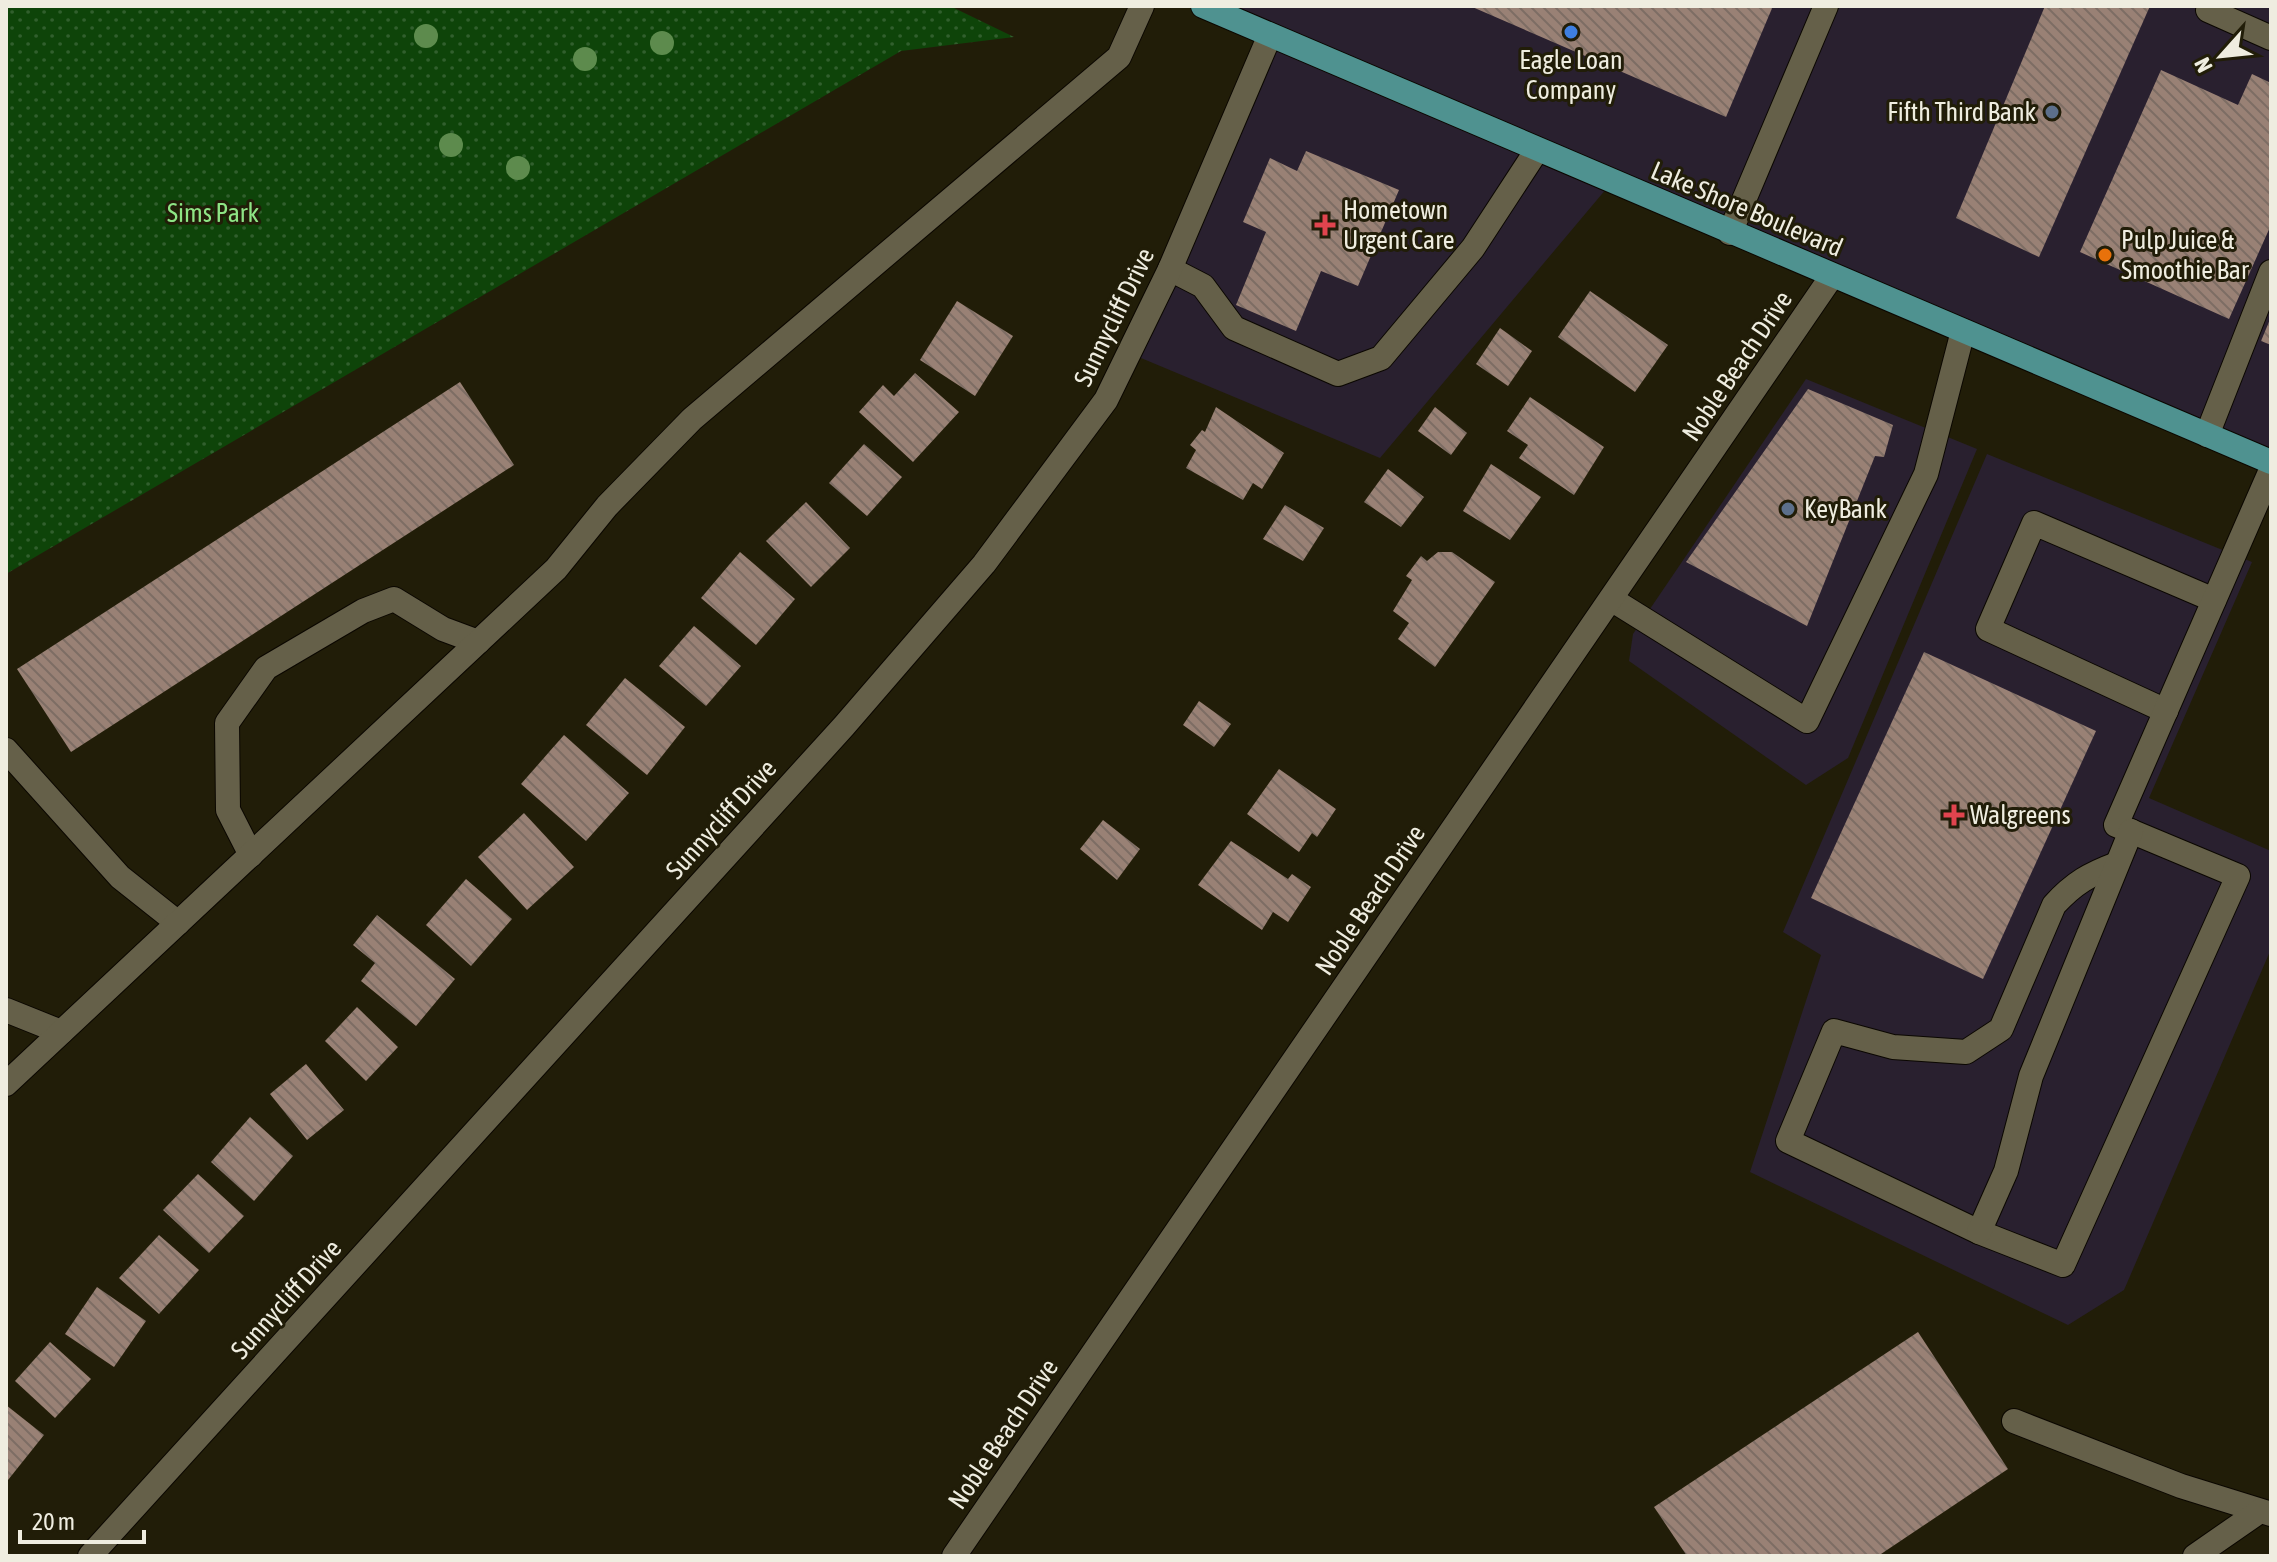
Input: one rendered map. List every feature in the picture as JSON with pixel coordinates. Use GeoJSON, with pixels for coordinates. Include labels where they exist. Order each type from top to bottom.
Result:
{"type":"FeatureCollection","features":[{"type":"Feature","properties":{"kind":"main road","name":"Lake Shore Boulevard"},"geometry":{"type":"LineString","coordinates":[[1203,6],[2271,462]]}},
{"type":"Feature","properties":{"kind":"street"},"geometry":{"type":"LineString","coordinates":[[6,1084],[556,569],[607,506],[692,419],[1119,57],[1142,6]]}},
{"type":"Feature","properties":{"kind":"street"},"geometry":{"type":"LineString","coordinates":[[1730,233],[1826,6]]}},
{"type":"Feature","properties":{"kind":"street"},"geometry":{"type":"LineString","coordinates":[[2210,6],[2208,10],[2271,38]]}},
{"type":"Feature","properties":{"kind":"street","name":"Sunnycliff Drive"},"geometry":{"type":"LineString","coordinates":[[90,1556],[833,737],[984,564],[1106,400],[1170,269],[1270,35]]}},
{"type":"Feature","properties":{"kind":"street"},"geometry":{"type":"LineString","coordinates":[[1170,269],[1203,286],[1234,328],[1338,374],[1381,358],[1473,248],[1537,150]]}},
{"type":"Feature","properties":{"kind":"street"},"geometry":{"type":"LineString","coordinates":[[2207,435],[2271,272]]}},
{"type":"Feature","properties":{"kind":"street","name":"Noble Beach Drive"},"geometry":{"type":"LineString","coordinates":[[954,1556],[1832,276]]}},
{"type":"Feature","properties":{"kind":"street"},"geometry":{"type":"LineString","coordinates":[[1611,599],[1807,721],[1926,474],[1963,331]]}},
{"type":"Feature","properties":{"kind":"street"},"geometry":{"type":"LineString","coordinates":[[2117,864],[2090,874],[2054,905],[2001,1029],[1966,1052],[1893,1047],[1834,1031],[1788,1141],[1979,1232],[2063,1265],[2238,876],[2116,825],[2271,470]]}},
{"type":"Feature","properties":{"kind":"street"},"geometry":{"type":"LineString","coordinates":[[2166,711],[1988,629],[2034,523],[2214,600]]}},
{"type":"Feature","properties":{"kind":"street"},"geometry":{"type":"LineString","coordinates":[[251,855],[228,810],[227,723],[266,668],[363,611],[394,599],[443,629],[478,642]]}},
{"type":"Feature","properties":{"kind":"street"},"geometry":{"type":"LineString","coordinates":[[6,750],[120,877],[178,923]]}},
{"type":"Feature","properties":{"kind":"street"},"geometry":{"type":"LineString","coordinates":[[1979,1232],[2006,1171],[2031,1076],[2131,831]]}},
{"type":"Feature","properties":{"kind":"street"},"geometry":{"type":"LineString","coordinates":[[6,1010],[61,1032]]}},
{"type":"Feature","properties":{"kind":"street"},"geometry":{"type":"LineString","coordinates":[[2014,1421],[2181,1486],[2265,1512]]}},
{"type":"Feature","properties":{"kind":"street"},"geometry":{"type":"LineString","coordinates":[[2195,1556],[2265,1512]]}},
{"type":"Feature","properties":{"kind":"shaded area"},"geometry":{"type":"Polygon","coordinates":[[[1203,6],[2271,6],[2271,462],[1612,182],[1380,458],[1129,353],[1270,35],[1203,6]]]}},
{"type":"Feature","properties":{"kind":"shaded area"},"geometry":{"type":"Polygon","coordinates":[[[1806,379],[1977,449],[1848,758],[1806,785],[1629,661],[1633,634],[1806,379]]]}},
{"type":"Feature","properties":{"kind":"shaded area"},"geometry":{"type":"Polygon","coordinates":[[[1987,454],[2252,562],[2149,798],[2271,851],[2271,949],[2124,1290],[2068,1325],[1750,1172],[1821,955],[1783,932],[1987,454]]]}},
{"type":"Feature","properties":{"kind":"green space","name":"Sims Park"},"geometry":{"type":"Polygon","coordinates":[[[6,6],[950,6],[1014,37],[901,51],[6,574],[6,6]]]}},
{"type":"Feature","properties":{"kind":"building"},"geometry":{"type":"Polygon","coordinates":[[[1470,6],[1773,6],[1726,117],[1470,6]]]}},
{"type":"Feature","properties":{"kind":"building","name":"Fifth Third Bank"},"geometry":{"type":"Polygon","coordinates":[[[2045,6],[2150,6],[2039,257],[1956,218],[2045,6]]]}},
{"type":"Feature","properties":{"kind":"building"},"geometry":{"type":"Polygon","coordinates":[[[2161,70],[2238,105],[2252,74],[2271,83],[2271,225],[2229,319],[2080,252],[2161,70]]]}},
{"type":"Feature","properties":{"kind":"building"},"geometry":{"type":"Polygon","coordinates":[[[1306,151],[1399,190],[1358,286],[1321,271],[1296,331],[1236,305],[1266,232],[1243,222],[1270,158],[1297,171],[1306,151]]]}},
{"type":"Feature","properties":{"kind":"building"},"geometry":{"type":"Polygon","coordinates":[[[1590,291],[1668,345],[1635,392],[1558,337],[1590,291]]]}},
{"type":"Feature","properties":{"kind":"building"},"geometry":{"type":"Polygon","coordinates":[[[957,301],[1013,336],[975,396],[920,360],[957,301]]]}},
{"type":"Feature","properties":{"kind":"building"},"geometry":{"type":"Polygon","coordinates":[[[2271,317],[2271,345],[2261,341],[2271,317]]]}},
{"type":"Feature","properties":{"kind":"building"},"geometry":{"type":"Polygon","coordinates":[[[1500,328],[1532,351],[1508,386],[1476,364],[1500,328]]]}},
{"type":"Feature","properties":{"kind":"building"},"geometry":{"type":"Polygon","coordinates":[[[915,373],[959,412],[913,462],[859,412],[883,385],[894,396],[915,373]]]}},
{"type":"Feature","properties":{"kind":"building"},"geometry":{"type":"Polygon","coordinates":[[[460,382],[514,465],[71,752],[17,669],[460,382]]]}},
{"type":"Feature","properties":{"kind":"building","name":"KeyBank"},"geometry":{"type":"Polygon","coordinates":[[[1808,389],[1893,425],[1884,457],[1875,456],[1807,626],[1686,562],[1808,389]]]}},
{"type":"Feature","properties":{"kind":"building"},"geometry":{"type":"Polygon","coordinates":[[[1530,397],[1604,447],[1574,495],[1519,458],[1528,445],[1507,431],[1530,397]]]}},
{"type":"Feature","properties":{"kind":"building"},"geometry":{"type":"Polygon","coordinates":[[[1216,407],[1284,453],[1262,489],[1253,483],[1243,500],[1186,468],[1196,450],[1190,445],[1202,430],[1205,432],[1216,407]]]}},
{"type":"Feature","properties":{"kind":"building"},"geometry":{"type":"Polygon","coordinates":[[[1435,407],[1467,433],[1451,455],[1418,431],[1435,407]]]}},
{"type":"Feature","properties":{"kind":"building"},"geometry":{"type":"Polygon","coordinates":[[[864,444],[902,477],[867,516],[829,483],[864,444]]]}},
{"type":"Feature","properties":{"kind":"building"},"geometry":{"type":"Polygon","coordinates":[[[1491,464],[1541,497],[1510,540],[1463,511],[1491,464]]]}},
{"type":"Feature","properties":{"kind":"building"},"geometry":{"type":"Polygon","coordinates":[[[1388,469],[1424,497],[1401,527],[1364,502],[1388,469]]]}},
{"type":"Feature","properties":{"kind":"building"},"geometry":{"type":"Polygon","coordinates":[[[806,502],[850,548],[811,587],[766,541],[806,502]]]}},
{"type":"Feature","properties":{"kind":"building"},"geometry":{"type":"Polygon","coordinates":[[[1285,505],[1324,528],[1303,561],[1263,539],[1285,505]]]}},
{"type":"Feature","properties":{"kind":"building"},"geometry":{"type":"Polygon","coordinates":[[[740,552],[795,599],[756,645],[701,598],[740,552]]]}},
{"type":"Feature","properties":{"kind":"building"},"geometry":{"type":"Polygon","coordinates":[[[1438,552],[1452,552],[1495,582],[1435,667],[1398,639],[1409,623],[1393,611],[1412,580],[1406,576],[1421,556],[1427,561],[1438,552]]]}},
{"type":"Feature","properties":{"kind":"building"},"geometry":{"type":"Polygon","coordinates":[[[694,626],[741,666],[706,706],[659,666],[694,626]]]}},
{"type":"Feature","properties":{"kind":"building","name":"Walgreens"},"geometry":{"type":"Polygon","coordinates":[[[1924,652],[2096,731],[1983,979],[1811,898],[1924,652]]]}},
{"type":"Feature","properties":{"kind":"building"},"geometry":{"type":"Polygon","coordinates":[[[625,678],[685,727],[647,775],[586,725],[625,678]]]}},
{"type":"Feature","properties":{"kind":"building"},"geometry":{"type":"Polygon","coordinates":[[[1199,701],[1231,724],[1214,747],[1183,725],[1199,701]]]}},
{"type":"Feature","properties":{"kind":"building"},"geometry":{"type":"Polygon","coordinates":[[[564,735],[629,793],[586,841],[521,784],[564,735]]]}},
{"type":"Feature","properties":{"kind":"building"},"geometry":{"type":"Polygon","coordinates":[[[1279,769],[1336,809],[1317,837],[1312,833],[1299,852],[1247,814],[1279,769]]]}},
{"type":"Feature","properties":{"kind":"building"},"geometry":{"type":"Polygon","coordinates":[[[524,813],[574,867],[527,910],[478,857],[524,813]]]}},
{"type":"Feature","properties":{"kind":"building"},"geometry":{"type":"Polygon","coordinates":[[[1103,820],[1140,849],[1117,880],[1080,849],[1103,820]]]}},
{"type":"Feature","properties":{"kind":"building"},"geometry":{"type":"Polygon","coordinates":[[[1231,841],[1288,879],[1292,874],[1311,887],[1288,922],[1273,912],[1262,930],[1198,885],[1231,841]]]}},
{"type":"Feature","properties":{"kind":"building"},"geometry":{"type":"Polygon","coordinates":[[[466,879],[512,919],[471,966],[426,925],[466,879]]]}},
{"type":"Feature","properties":{"kind":"building"},"geometry":{"type":"Polygon","coordinates":[[[377,915],[455,979],[416,1026],[361,981],[375,963],[353,945],[377,915]]]}},
{"type":"Feature","properties":{"kind":"building"},"geometry":{"type":"Polygon","coordinates":[[[357,1007],[398,1047],[366,1081],[325,1041],[357,1007]]]}},
{"type":"Feature","properties":{"kind":"building"},"geometry":{"type":"Polygon","coordinates":[[[306,1064],[344,1110],[307,1140],[270,1094],[306,1064]]]}},
{"type":"Feature","properties":{"kind":"building"},"geometry":{"type":"Polygon","coordinates":[[[250,1117],[293,1156],[254,1201],[211,1162],[250,1117]]]}},
{"type":"Feature","properties":{"kind":"building"},"geometry":{"type":"Polygon","coordinates":[[[198,1174],[244,1216],[209,1253],[163,1210],[198,1174]]]}},
{"type":"Feature","properties":{"kind":"building"},"geometry":{"type":"Polygon","coordinates":[[[159,1235],[199,1270],[159,1314],[119,1278],[159,1235]]]}},
{"type":"Feature","properties":{"kind":"building"},"geometry":{"type":"Polygon","coordinates":[[[97,1287],[146,1321],[114,1367],[65,1334],[97,1287]]]}},
{"type":"Feature","properties":{"kind":"building"},"geometry":{"type":"Polygon","coordinates":[[[1918,1332],[2008,1469],[1878,1556],[1687,1556],[1654,1507],[1918,1332]]]}},
{"type":"Feature","properties":{"kind":"building"},"geometry":{"type":"Polygon","coordinates":[[[50,1342],[91,1379],[55,1418],[15,1381],[50,1342]]]}},
{"type":"Feature","properties":{"kind":"building"},"geometry":{"type":"Polygon","coordinates":[[[6,1405],[44,1435],[8,1480],[6,1478],[6,1405]]]}},
{"type":"Feature","properties":{"kind":"place","name":"Eagle Loan Company"},"geometry":{"type":"Point","coordinates":[1571,32]}},
{"type":"Feature","properties":{"kind":"place","name":"Fifth Third Bank"},"geometry":{"type":"Point","coordinates":[2052,112]}},
{"type":"Feature","properties":{"kind":"place","name":"Hometown Urgent Care"},"geometry":{"type":"Point","coordinates":[1325,225]}},
{"type":"Feature","properties":{"kind":"place","name":"Pulp Juice & Smoothie Bar"},"geometry":{"type":"Point","coordinates":[2105,255]}},
{"type":"Feature","properties":{"kind":"place","name":"KeyBank"},"geometry":{"type":"Point","coordinates":[1788,509]}},
{"type":"Feature","properties":{"kind":"place","name":"Walgreens"},"geometry":{"type":"Point","coordinates":[1954,815]}}]}
